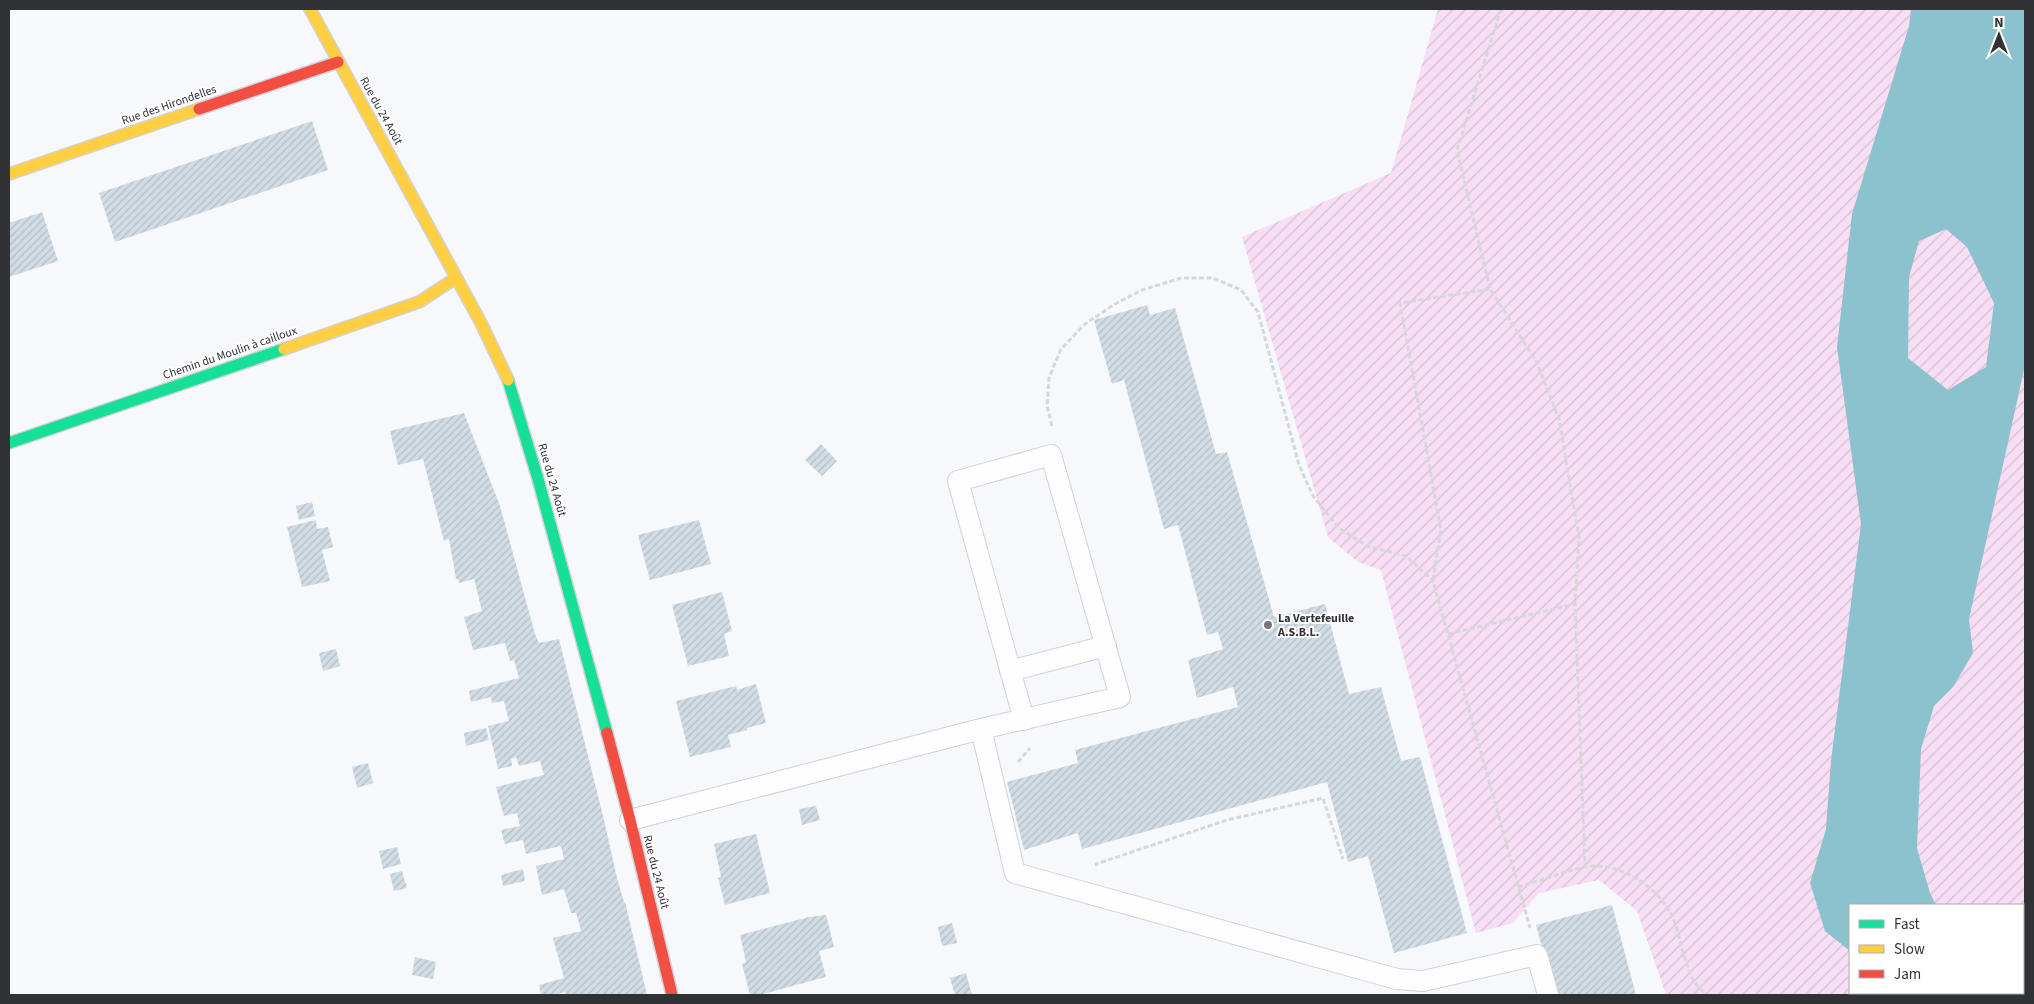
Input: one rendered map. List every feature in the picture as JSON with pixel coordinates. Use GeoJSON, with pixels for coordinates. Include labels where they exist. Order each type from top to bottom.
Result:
{"type":"FeatureCollection","features":[{"type":"Feature","properties":{"kind":"street","name":"Rue du 24 Août"},"geometry":{"type":"LineString","coordinates":[[310,9],[481,323],[507,378],[538,479],[630,820],[672,995]]}},
{"type":"Feature","properties":{"kind":"street","name":"Rue des Hirondelles"},"geometry":{"type":"LineString","coordinates":[[9,174],[338,62]]}},
{"type":"Feature","properties":{"kind":"street","name":"Chemin du Moulin à cailloux"},"geometry":{"type":"LineString","coordinates":[[9,443],[419,302],[456,278]]}},
{"type":"Feature","properties":{"kind":"lane"},"geometry":{"type":"LineString","coordinates":[[630,820],[981,729],[1024,720],[1120,697],[1051,455],[958,481],[1024,720]]}},
{"type":"Feature","properties":{"kind":"lane"},"geometry":{"type":"LineString","coordinates":[[1010,672],[1106,646]]}},
{"type":"Feature","properties":{"kind":"lane"},"geometry":{"type":"LineString","coordinates":[[981,729],[1015,873],[1397,979],[1423,981],[1537,955],[1548,995]]}},
{"type":"Feature","properties":{"kind":"path"},"geometry":{"type":"LineString","coordinates":[[1501,9],[1457,150],[1490,289],[1536,361],[1559,419],[1579,538],[1575,604],[1585,867]]}},
{"type":"Feature","properties":{"kind":"path"},"geometry":{"type":"LineString","coordinates":[[1051,455],[1054,434],[1047,406],[1049,378],[1061,349],[1085,324],[1115,304],[1142,290],[1181,278],[1213,278],[1241,290],[1258,312],[1299,465],[1313,496],[1339,528],[1367,546],[1406,556],[1433,581]]}},
{"type":"Feature","properties":{"kind":"path"},"geometry":{"type":"LineString","coordinates":[[1490,289],[1400,303],[1441,530],[1433,581],[1537,955]]}},
{"type":"Feature","properties":{"kind":"path"},"geometry":{"type":"LineString","coordinates":[[1448,634],[1575,604]]}},
{"type":"Feature","properties":{"kind":"path"},"geometry":{"type":"LineString","coordinates":[[1013,766],[1030,748],[1039,745]]}},
{"type":"Feature","properties":{"kind":"path"},"geometry":{"type":"LineString","coordinates":[[1099,872],[1096,864],[1190,832],[1227,820],[1323,798],[1343,859]]}},
{"type":"Feature","properties":{"kind":"path"},"geometry":{"type":"LineString","coordinates":[[1518,887],[1585,867],[1606,866],[1636,878],[1657,894],[1671,913],[1689,971],[1698,989],[1709,995]]}},
{"type":"Feature","properties":{"kind":"shaded area"},"geometry":{"type":"Polygon","coordinates":[[[1438,9],[2025,9],[2025,995],[1666,995],[1637,911],[1599,880],[1539,893],[1513,923],[1476,933],[1381,570],[1358,562],[1328,537],[1242,237],[1391,173],[1438,9]]]}},
{"type":"Feature","properties":{"kind":"water"},"geometry":{"type":"Polygon","coordinates":[[[1911,9],[2025,9],[2025,365],[1969,619],[1973,653],[1953,687],[1934,706],[1921,749],[1917,848],[1930,893],[1936,904],[1849,904],[1849,950],[1825,931],[1810,883],[1826,829],[1831,761],[1861,524],[1837,347],[1852,214],[1909,26],[1911,9]],[[1946,229],[1919,241],[1909,277],[1908,358],[1948,390],[1986,367],[1994,303],[1967,247],[1946,229]]]}},
{"type":"Feature","properties":{"kind":"water"},"geometry":{"type":"Polygon","coordinates":[[[1909,994],[1983,995],[1911,995],[1909,994]]]}},
{"type":"Feature","properties":{"kind":"building"},"geometry":{"type":"Polygon","coordinates":[[[312,121],[328,170],[115,242],[99,193],[312,121]]]}},
{"type":"Feature","properties":{"kind":"building"},"geometry":{"type":"Polygon","coordinates":[[[42,212],[58,261],[9,277],[9,223],[42,212]]]}},
{"type":"Feature","properties":{"kind":"building","name":"La Vertefeuille A.S.B.L."},"geometry":{"type":"Polygon","coordinates":[[[1147,305],[1150,315],[1175,308],[1216,454],[1227,452],[1274,617],[1325,604],[1349,694],[1381,687],[1401,761],[1420,757],[1467,933],[1394,953],[1368,856],[1348,862],[1327,782],[1082,849],[1078,833],[1024,850],[1007,782],[1078,763],[1075,750],[1238,707],[1233,687],[1197,698],[1188,660],[1223,649],[1218,632],[1207,635],[1178,525],[1164,529],[1124,380],[1112,384],[1094,320],[1147,305]]]}},
{"type":"Feature","properties":{"kind":"building"},"geometry":{"type":"Polygon","coordinates":[[[464,413],[500,506],[535,634],[539,643],[559,639],[647,995],[566,995],[565,992],[541,995],[539,985],[564,978],[553,938],[581,931],[576,913],[571,913],[564,889],[542,895],[536,866],[564,859],[561,846],[526,854],[523,840],[505,844],[501,830],[520,826],[517,813],[504,816],[496,787],[544,775],[540,761],[519,766],[516,757],[511,759],[512,766],[498,769],[488,726],[509,721],[504,701],[492,703],[491,697],[471,702],[469,691],[519,678],[514,660],[510,661],[505,643],[473,650],[464,617],[482,611],[474,579],[459,583],[458,579],[456,579],[449,539],[444,541],[423,459],[398,465],[390,431],[464,413]]]}},
{"type":"Feature","properties":{"kind":"building"},"geometry":{"type":"Polygon","coordinates":[[[821,444],[837,461],[822,476],[805,460],[821,444]]]}},
{"type":"Feature","properties":{"kind":"building"},"geometry":{"type":"Polygon","coordinates":[[[312,502],[315,516],[299,520],[296,506],[312,502]]]}},
{"type":"Feature","properties":{"kind":"building"},"geometry":{"type":"Polygon","coordinates":[[[316,520],[317,529],[328,527],[333,547],[322,550],[330,581],[302,587],[287,527],[316,520]]]}},
{"type":"Feature","properties":{"kind":"building"},"geometry":{"type":"Polygon","coordinates":[[[699,520],[711,564],[650,580],[638,535],[699,520]]]}},
{"type":"Feature","properties":{"kind":"building"},"geometry":{"type":"Polygon","coordinates":[[[722,592],[732,631],[724,634],[729,656],[688,666],[672,605],[722,592]]]}},
{"type":"Feature","properties":{"kind":"building"},"geometry":{"type":"Polygon","coordinates":[[[336,649],[340,666],[323,671],[319,653],[336,649]]]}},
{"type":"Feature","properties":{"kind":"building"},"geometry":{"type":"Polygon","coordinates":[[[756,684],[766,723],[728,735],[731,747],[690,757],[676,701],[736,686],[737,690],[756,684]]]}},
{"type":"Feature","properties":{"kind":"building"},"geometry":{"type":"Polygon","coordinates":[[[486,728],[489,740],[466,746],[464,733],[486,728]]]}},
{"type":"Feature","properties":{"kind":"building"},"geometry":{"type":"Polygon","coordinates":[[[368,763],[373,783],[357,788],[352,767],[368,763]]]}},
{"type":"Feature","properties":{"kind":"building"},"geometry":{"type":"Polygon","coordinates":[[[816,806],[820,820],[802,825],[799,809],[816,806]]]}},
{"type":"Feature","properties":{"kind":"building"},"geometry":{"type":"Polygon","coordinates":[[[756,834],[770,893],[725,905],[718,878],[721,877],[714,844],[756,834]]]}},
{"type":"Feature","properties":{"kind":"building"},"geometry":{"type":"Polygon","coordinates":[[[397,847],[401,864],[383,869],[379,851],[397,847]]]}},
{"type":"Feature","properties":{"kind":"building"},"geometry":{"type":"Polygon","coordinates":[[[523,869],[525,881],[503,886],[501,875],[523,869]]]}},
{"type":"Feature","properties":{"kind":"building"},"geometry":{"type":"Polygon","coordinates":[[[402,871],[407,888],[394,891],[390,874],[402,871]]]}},
{"type":"Feature","properties":{"kind":"building"},"geometry":{"type":"Polygon","coordinates":[[[1612,905],[1636,995],[1555,995],[1536,925],[1612,905]]]}},
{"type":"Feature","properties":{"kind":"building"},"geometry":{"type":"Polygon","coordinates":[[[826,915],[834,947],[819,951],[826,977],[759,995],[750,995],[742,964],[746,962],[740,935],[809,917],[826,915]]]}},
{"type":"Feature","properties":{"kind":"building"},"geometry":{"type":"Polygon","coordinates":[[[952,923],[957,943],[942,946],[938,927],[952,923]]]}},
{"type":"Feature","properties":{"kind":"building"},"geometry":{"type":"Polygon","coordinates":[[[415,957],[436,962],[433,979],[412,975],[415,957]]]}},
{"type":"Feature","properties":{"kind":"building"},"geometry":{"type":"Polygon","coordinates":[[[966,973],[972,995],[955,995],[950,978],[966,973]]]}},
{"type":"Feature","properties":{"kind":"traffic: fast"},"geometry":{"type":"LineString","coordinates":[[9,443],[284,349]]}},
{"type":"Feature","properties":{"kind":"traffic: fast"},"geometry":{"type":"LineString","coordinates":[[508,380],[538,479],[607,733]]}},
{"type":"Feature","properties":{"kind":"traffic: slow"},"geometry":{"type":"LineString","coordinates":[[310,9],[481,323],[508,380]]}},
{"type":"Feature","properties":{"kind":"traffic: slow"},"geometry":{"type":"LineString","coordinates":[[9,174],[199,109]]}},
{"type":"Feature","properties":{"kind":"traffic: slow"},"geometry":{"type":"LineString","coordinates":[[284,349],[419,302],[456,278]]}},
{"type":"Feature","properties":{"kind":"traffic: jam"},"geometry":{"type":"LineString","coordinates":[[199,109],[338,62]]}},
{"type":"Feature","properties":{"kind":"traffic: jam"},"geometry":{"type":"LineString","coordinates":[[607,733],[672,995]]}},
{"type":"Feature","properties":{"kind":"place","name":"La Vertefeuille A.S.B.L."},"geometry":{"type":"Point","coordinates":[1268,625]}}]}
